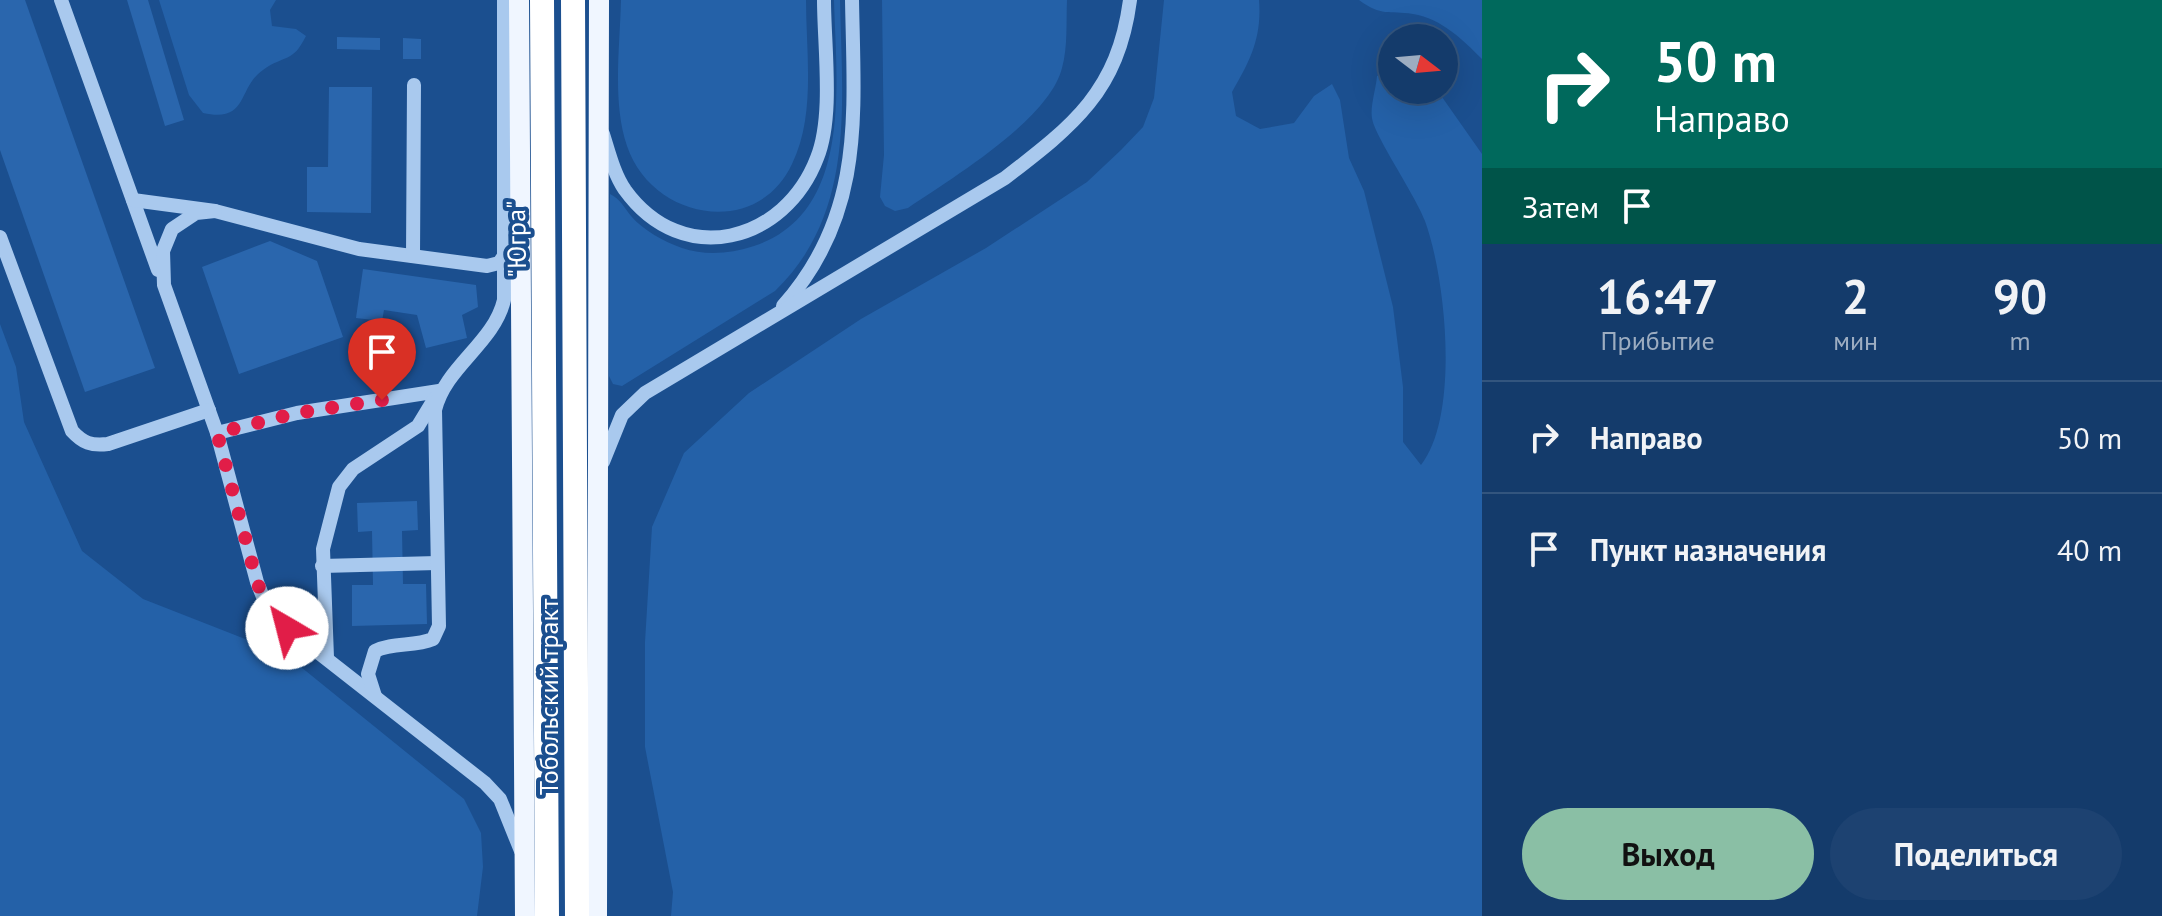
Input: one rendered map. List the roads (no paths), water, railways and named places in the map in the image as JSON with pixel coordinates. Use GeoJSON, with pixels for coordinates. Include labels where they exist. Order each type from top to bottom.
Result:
{"type":"FeatureCollection","features":[{"type":"Feature","properties":{"kind":"highway","name":"\"Югра\""},"geometry":{"type":"LineString","coordinates":[[542,0],[547,477]]}},
{"type":"Feature","properties":{"kind":"highway"},"geometry":{"type":"LineString","coordinates":[[573,0],[587,478]]}},
{"type":"Feature","properties":{"kind":"highway","name":"Тобольский тракт"},"geometry":{"type":"LineString","coordinates":[[547,477],[547,916]]}},
{"type":"Feature","properties":{"kind":"highway","name":"Тобольский тракт"},"geometry":{"type":"LineString","coordinates":[[577,916],[587,478]]}},
{"type":"Feature","properties":{"kind":"main road"},"geometry":{"type":"LineString","coordinates":[[519,0],[525,916]]}},
{"type":"Feature","properties":{"kind":"main road"},"geometry":{"type":"LineString","coordinates":[[597,0],[599,123],[587,478],[597,916]]}},
{"type":"Feature","properties":{"kind":"lane"},"geometry":{"type":"LineString","coordinates":[[61,0],[217,433],[263,597],[287,628],[493,791],[505,809],[525,862]]}},
{"type":"Feature","properties":{"kind":"lane"},"geometry":{"type":"LineString","coordinates":[[327,658],[323,549],[343,477],[411,432],[502,308],[506,253],[504,0]]}},
{"type":"Feature","properties":{"kind":"lane"},"geometry":{"type":"LineString","coordinates":[[599,123],[615,172],[625,190],[661,222],[700,237],[724,238],[754,230],[780,214],[804,188],[819,155],[825,113],[824,0]]}},
{"type":"Feature","properties":{"kind":"lane"},"geometry":{"type":"LineString","coordinates":[[775,315],[816,265],[841,209],[849,177],[855,126],[852,0]]}},
{"type":"Feature","properties":{"kind":"lane"},"geometry":{"type":"LineString","coordinates":[[587,478],[622,415],[645,393],[1005,178],[1049,144],[1085,110],[1110,75],[1126,29],[1130,0]]}},
{"type":"Feature","properties":{"kind":"lane"},"geometry":{"type":"LineString","coordinates":[[413,256],[414,85]]}},
{"type":"Feature","properties":{"kind":"lane"},"geometry":{"type":"LineString","coordinates":[[133,200],[215,211],[337,244],[413,256],[487,266],[499,263],[506,253]]}},
{"type":"Feature","properties":{"kind":"lane"},"geometry":{"type":"LineString","coordinates":[[164,285],[163,251],[172,229],[196,213],[215,211]]}},
{"type":"Feature","properties":{"kind":"lane"},"geometry":{"type":"LineString","coordinates":[[0,237],[72,431],[82,442],[95,446],[108,444],[209,410]]}},
{"type":"Feature","properties":{"kind":"lane"},"geometry":{"type":"LineString","coordinates":[[217,433],[297,413],[439,391]]}},
{"type":"Feature","properties":{"kind":"lane"},"geometry":{"type":"LineString","coordinates":[[375,696],[368,674],[375,651],[433,639],[439,626],[433,434],[439,391]]}},
{"type":"Feature","properties":{"kind":"lane"},"geometry":{"type":"LineString","coordinates":[[322,566],[437,563]]}}]}
